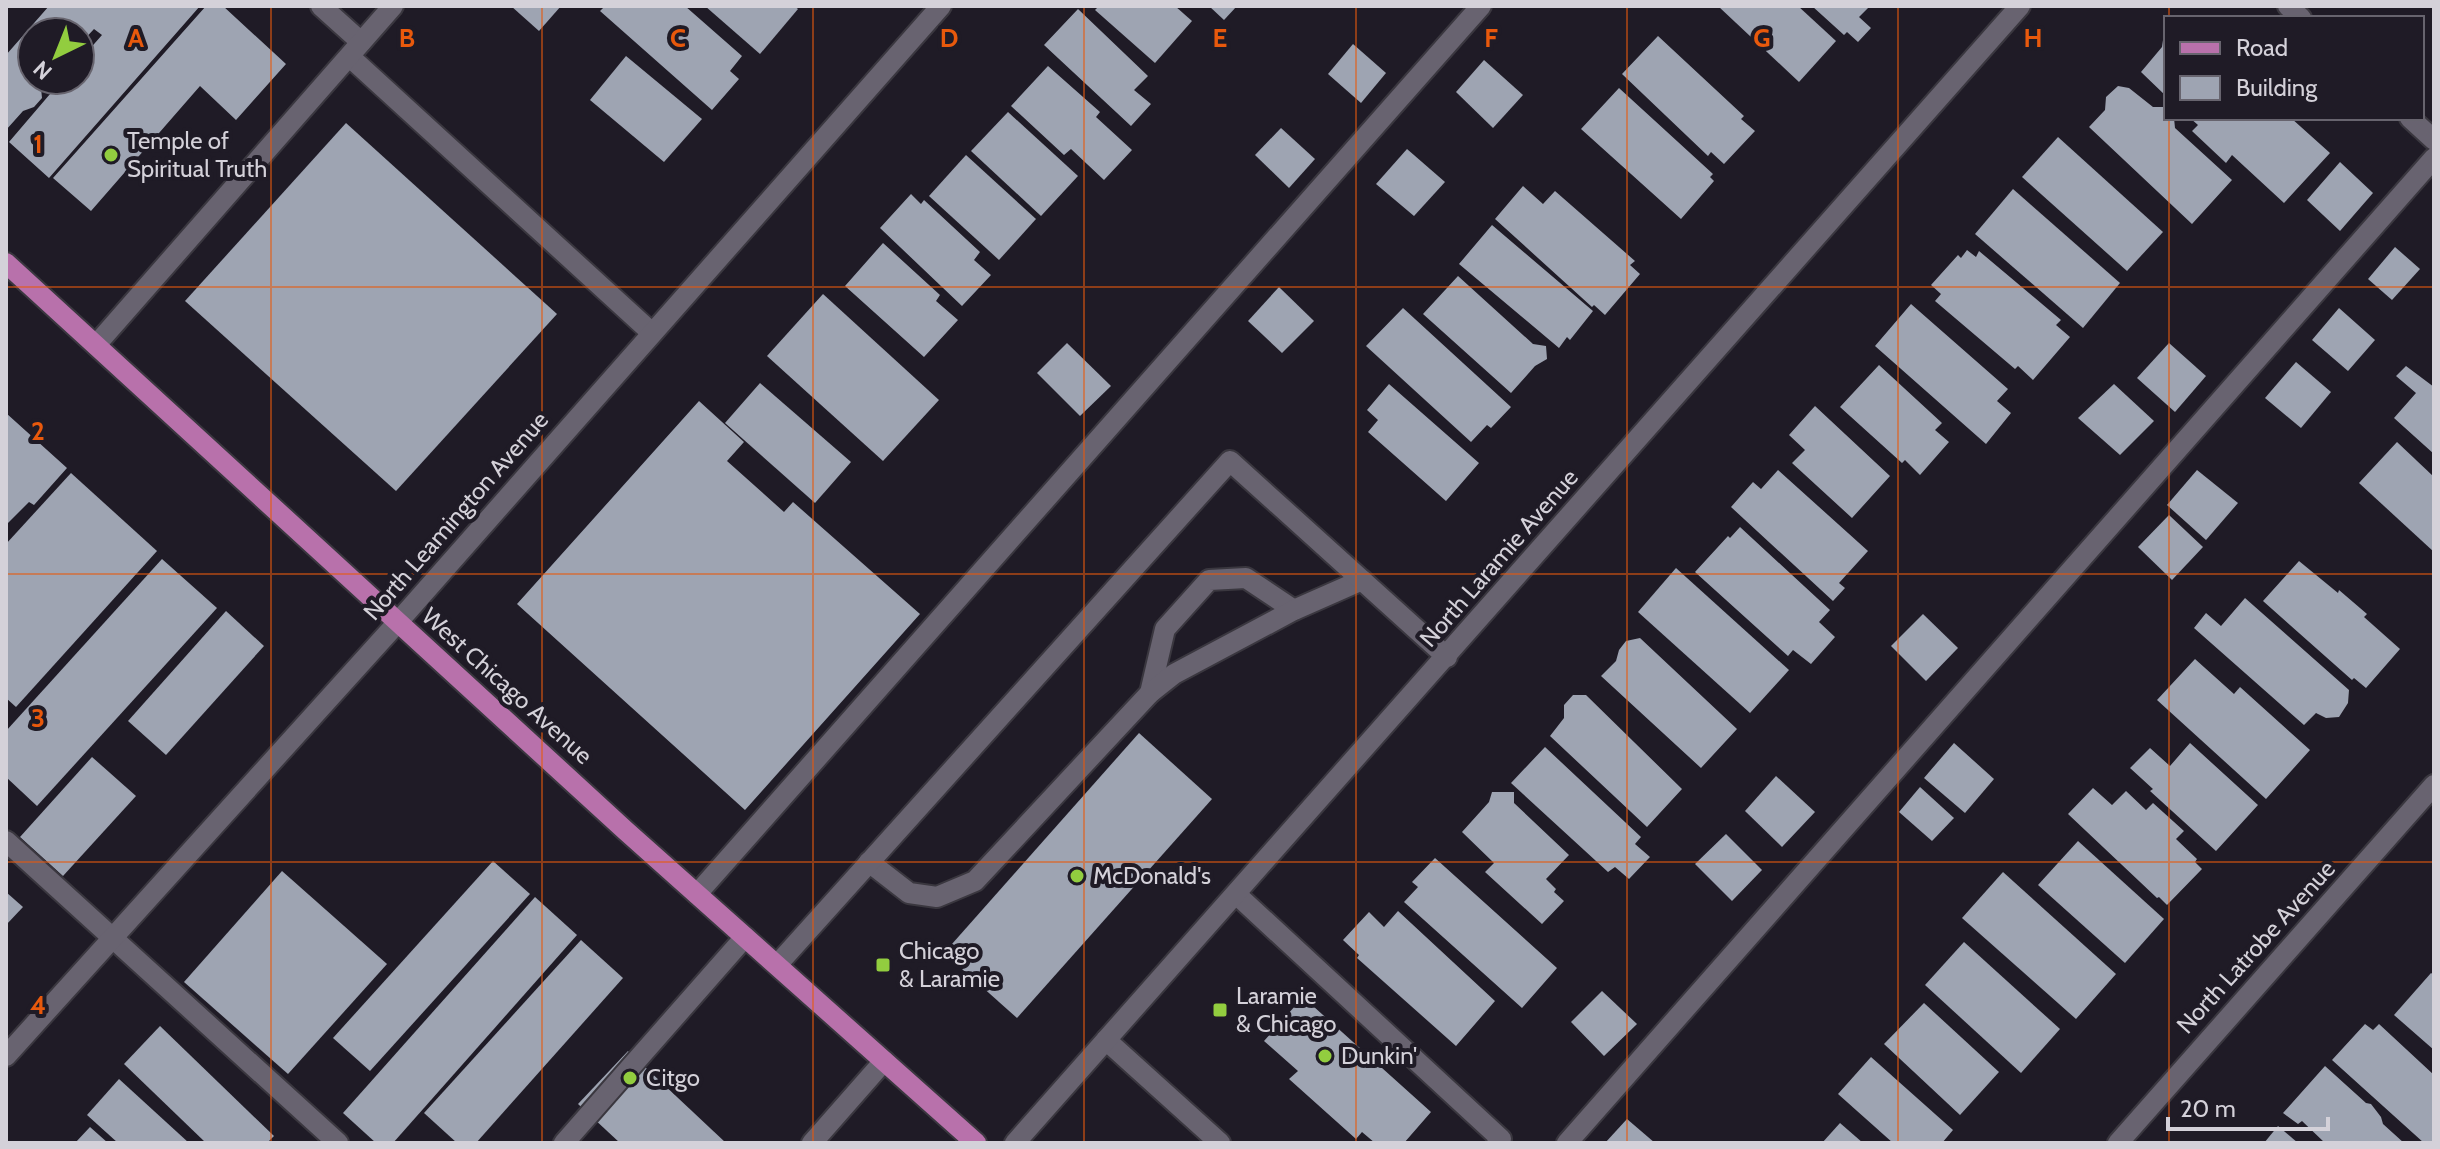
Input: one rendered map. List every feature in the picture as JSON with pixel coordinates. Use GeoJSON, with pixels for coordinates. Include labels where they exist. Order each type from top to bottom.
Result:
{"type":"FeatureCollection","features":[{"type":"Feature","properties":{"kind":"main road","name":"West Chicago Avenue"},"geometry":{"type":"LineString","coordinates":[[6,263],[697,894],[976,1143]]}},
{"type":"Feature","properties":{"kind":"street"},"geometry":{"type":"LineString","coordinates":[[321,6],[355,50],[652,333]]}},
{"type":"Feature","properties":{"kind":"street"},"geometry":{"type":"LineString","coordinates":[[96,345],[393,6]]}},
{"type":"Feature","properties":{"kind":"street","name":"North Leamington Avenue"},"geometry":{"type":"LineString","coordinates":[[6,1056],[398,622],[941,6]]}},
{"type":"Feature","properties":{"kind":"street"},"geometry":{"type":"LineString","coordinates":[[697,894],[1481,6]]}},
{"type":"Feature","properties":{"kind":"street","name":"North Laramie Avenue"},"geometry":{"type":"LineString","coordinates":[[1015,1143],[2020,6]]}},
{"type":"Feature","properties":{"kind":"street"},"geometry":{"type":"LineString","coordinates":[[2412,120],[2434,140]]}},
{"type":"Feature","properties":{"kind":"street"},"geometry":{"type":"LineString","coordinates":[[1567,1143],[2434,158]]}},
{"type":"Feature","properties":{"kind":"street"},"geometry":{"type":"LineString","coordinates":[[777,965],[1230,461],[1447,657]]}},
{"type":"Feature","properties":{"kind":"street"},"geometry":{"type":"LineString","coordinates":[[1150,693],[1165,629],[1209,580],[1246,578],[1294,610]]}},
{"type":"Feature","properties":{"kind":"street"},"geometry":{"type":"LineString","coordinates":[[869,862],[909,893],[937,897],[975,881],[1150,693],[1174,674],[1294,610],[1362,580]]}},
{"type":"Feature","properties":{"kind":"street","name":"North Latrobe Avenue"},"geometry":{"type":"LineString","coordinates":[[2118,1143],[2434,785]]}},
{"type":"Feature","properties":{"kind":"street"},"geometry":{"type":"LineString","coordinates":[[6,841],[338,1143]]}},
{"type":"Feature","properties":{"kind":"street"},"geometry":{"type":"LineString","coordinates":[[1236,894],[1501,1139],[1497,1143]]}},
{"type":"Feature","properties":{"kind":"street"},"geometry":{"type":"LineString","coordinates":[[564,1143],[745,937]]}},
{"type":"Feature","properties":{"kind":"street"},"geometry":{"type":"LineString","coordinates":[[1106,1040],[1220,1143]]}},
{"type":"Feature","properties":{"kind":"street"},"geometry":{"type":"LineString","coordinates":[[812,1143],[884,1061]]}},
{"type":"Feature","properties":{"kind":"building"},"geometry":{"type":"Polygon","coordinates":[[[49,6],[200,6],[49,178],[9,142],[48,96],[96,96],[96,42],[102,35],[96,30],[96,16],[40,16],[49,6]]]}},
{"type":"Feature","properties":{"kind":"building"},"geometry":{"type":"Polygon","coordinates":[[[206,6],[223,6],[286,64],[236,120],[200,86],[91,211],[53,178],[206,6]]]}},
{"type":"Feature","properties":{"kind":"building"},"geometry":{"type":"Polygon","coordinates":[[[511,6],[561,6],[539,31],[511,6]]]}},
{"type":"Feature","properties":{"kind":"building"},"geometry":{"type":"Polygon","coordinates":[[[605,6],[685,6],[742,56],[730,71],[739,79],[712,110],[600,11],[605,6]]]}},
{"type":"Feature","properties":{"kind":"building"},"geometry":{"type":"Polygon","coordinates":[[[705,6],[794,6],[798,9],[760,54],[705,6]]]}},
{"type":"Feature","properties":{"kind":"building"},"geometry":{"type":"Polygon","coordinates":[[[1099,6],[1175,6],[1192,21],[1155,63],[1095,10],[1099,6]]]}},
{"type":"Feature","properties":{"kind":"building"},"geometry":{"type":"Polygon","coordinates":[[[1209,6],[1237,6],[1224,20],[1209,6]]]}},
{"type":"Feature","properties":{"kind":"building"},"geometry":{"type":"Polygon","coordinates":[[[1718,6],[1798,6],[1836,41],[1799,82],[1718,6]]]}},
{"type":"Feature","properties":{"kind":"building"},"geometry":{"type":"Polygon","coordinates":[[[1812,6],[1870,6],[1859,17],[1871,28],[1858,42],[1847,32],[1844,35],[1812,6]]]}},
{"type":"Feature","properties":{"kind":"building"},"geometry":{"type":"Polygon","coordinates":[[[1078,9],[1148,76],[1134,90],[1151,104],[1131,126],[1044,45],[1078,9]]]}},
{"type":"Feature","properties":{"kind":"building"},"geometry":{"type":"Polygon","coordinates":[[[2164,33],[2164,94],[2141,72],[2162,47],[2164,33]]]}},
{"type":"Feature","properties":{"kind":"building"},"geometry":{"type":"Polygon","coordinates":[[[1658,36],[1744,116],[1741,119],[1755,131],[1724,164],[1711,152],[1708,156],[1622,74],[1658,36]]]}},
{"type":"Feature","properties":{"kind":"building"},"geometry":{"type":"Polygon","coordinates":[[[16,44],[16,96],[42,98],[34,107],[23,111],[6,130],[6,55],[16,44]]]}},
{"type":"Feature","properties":{"kind":"building"},"geometry":{"type":"Polygon","coordinates":[[[1353,44],[1386,73],[1361,103],[1328,74],[1353,44]]]}},
{"type":"Feature","properties":{"kind":"building"},"geometry":{"type":"Polygon","coordinates":[[[626,56],[702,119],[664,162],[590,100],[626,56]]]}},
{"type":"Feature","properties":{"kind":"building"},"geometry":{"type":"Polygon","coordinates":[[[1484,60],[1523,95],[1493,128],[1456,92],[1484,60]]]}},
{"type":"Feature","properties":{"kind":"building"},"geometry":{"type":"Polygon","coordinates":[[[1048,66],[1100,112],[1096,117],[1132,150],[1104,180],[1071,149],[1064,155],[1011,106],[1048,66]]]}},
{"type":"Feature","properties":{"kind":"building"},"geometry":{"type":"Polygon","coordinates":[[[2118,86],[2129,88],[2153,107],[2164,107],[2164,120],[2174,120],[2175,128],[2232,180],[2192,224],[2089,127],[2105,110],[2106,97],[2118,86]]]}},
{"type":"Feature","properties":{"kind":"building"},"geometry":{"type":"Polygon","coordinates":[[[1619,88],[1713,174],[1710,177],[1714,181],[1681,219],[1581,129],[1619,88]]]}},
{"type":"Feature","properties":{"kind":"building"},"geometry":{"type":"Polygon","coordinates":[[[1008,112],[1078,176],[1041,216],[971,151],[1008,112]]]}},
{"type":"Feature","properties":{"kind":"building"},"geometry":{"type":"Polygon","coordinates":[[[2192,120],[2293,120],[2330,153],[2284,203],[2232,155],[2226,163],[2192,131],[2198,125],[2192,120]]]}},
{"type":"Feature","properties":{"kind":"building"},"geometry":{"type":"Polygon","coordinates":[[[346,123],[557,314],[396,491],[185,301],[346,123]]]}},
{"type":"Feature","properties":{"kind":"building"},"geometry":{"type":"Polygon","coordinates":[[[1281,128],[1315,159],[1289,188],[1255,155],[1281,128]]]}},
{"type":"Feature","properties":{"kind":"building"},"geometry":{"type":"Polygon","coordinates":[[[2058,137],[2163,232],[2127,271],[2022,177],[2058,137]]]}},
{"type":"Feature","properties":{"kind":"building"},"geometry":{"type":"Polygon","coordinates":[[[1407,149],[1445,182],[1414,216],[1376,184],[1407,149]]]}},
{"type":"Feature","properties":{"kind":"building"},"geometry":{"type":"Polygon","coordinates":[[[966,155],[1036,219],[999,260],[929,196],[966,155]]]}},
{"type":"Feature","properties":{"kind":"building"},"geometry":{"type":"Polygon","coordinates":[[[2340,162],[2373,193],[2340,231],[2307,200],[2340,162]]]}},
{"type":"Feature","properties":{"kind":"building"},"geometry":{"type":"Polygon","coordinates":[[[1523,186],[1543,204],[1555,191],[1635,261],[1630,265],[1640,274],[1605,315],[1594,305],[1592,307],[1495,219],[1523,186]]]}},
{"type":"Feature","properties":{"kind":"building"},"geometry":{"type":"Polygon","coordinates":[[[2013,189],[2120,283],[2083,328],[1975,234],[2013,189]]]}},
{"type":"Feature","properties":{"kind":"building"},"geometry":{"type":"Polygon","coordinates":[[[911,194],[921,204],[924,200],[980,252],[974,260],[991,275],[962,306],[880,228],[911,194]]]}},
{"type":"Feature","properties":{"kind":"building"},"geometry":{"type":"Polygon","coordinates":[[[1492,225],[1593,311],[1570,340],[1567,337],[1559,348],[1459,264],[1492,225]]]}},
{"type":"Feature","properties":{"kind":"building"},"geometry":{"type":"Polygon","coordinates":[[[883,243],[940,295],[936,301],[958,320],[924,357],[845,286],[883,243]]]}},
{"type":"Feature","properties":{"kind":"building"},"geometry":{"type":"Polygon","coordinates":[[[2395,247],[2420,269],[2392,300],[2368,279],[2395,247]]]}},
{"type":"Feature","properties":{"kind":"building"},"geometry":{"type":"Polygon","coordinates":[[[1967,250],[1976,257],[1979,251],[2061,320],[2056,325],[2070,337],[2033,380],[2018,366],[2015,369],[1935,301],[1941,294],[1931,285],[1958,255],[1961,258],[1967,250]]]}},
{"type":"Feature","properties":{"kind":"building"},"geometry":{"type":"Polygon","coordinates":[[[1458,276],[1533,344],[1546,346],[1547,359],[1535,366],[1511,393],[1423,314],[1458,276]]]}},
{"type":"Feature","properties":{"kind":"building"},"geometry":{"type":"Polygon","coordinates":[[[1279,287],[1314,321],[1282,353],[1248,321],[1279,287]]]}},
{"type":"Feature","properties":{"kind":"building"},"geometry":{"type":"Polygon","coordinates":[[[823,294],[939,400],[883,461],[767,356],[823,294]]]}},
{"type":"Feature","properties":{"kind":"building"},"geometry":{"type":"Polygon","coordinates":[[[1911,304],[2008,389],[1997,401],[2011,413],[1986,444],[1875,346],[1911,304]]]}},
{"type":"Feature","properties":{"kind":"building"},"geometry":{"type":"Polygon","coordinates":[[[1403,308],[1511,407],[1491,428],[1487,425],[1471,442],[1366,346],[1403,308]]]}},
{"type":"Feature","properties":{"kind":"building"},"geometry":{"type":"Polygon","coordinates":[[[2339,308],[2375,340],[2348,371],[2312,340],[2339,308]]]}},
{"type":"Feature","properties":{"kind":"building"},"geometry":{"type":"Polygon","coordinates":[[[1067,343],[1111,386],[1080,416],[1037,373],[1067,343]]]}},
{"type":"Feature","properties":{"kind":"building"},"geometry":{"type":"Polygon","coordinates":[[[2169,343],[2206,376],[2175,412],[2137,378],[2169,343]]]}},
{"type":"Feature","properties":{"kind":"building"},"geometry":{"type":"Polygon","coordinates":[[[2296,362],[2331,392],[2301,428],[2265,398],[2296,362]]]}},
{"type":"Feature","properties":{"kind":"building"},"geometry":{"type":"Polygon","coordinates":[[[1879,365],[1942,423],[1935,430],[1949,442],[1920,475],[1905,460],[1902,463],[1840,407],[1879,365]]]}},
{"type":"Feature","properties":{"kind":"building"},"geometry":{"type":"Polygon","coordinates":[[[2406,366],[2434,387],[2434,454],[2394,418],[2416,393],[2396,376],[2406,366]]]}},
{"type":"Feature","properties":{"kind":"building"},"geometry":{"type":"Polygon","coordinates":[[[760,383],[851,462],[815,503],[725,423],[760,383]]]}},
{"type":"Feature","properties":{"kind":"building"},"geometry":{"type":"Polygon","coordinates":[[[1389,384],[1479,463],[1446,501],[1368,432],[1378,420],[1367,410],[1389,384]]]}},
{"type":"Feature","properties":{"kind":"building"},"geometry":{"type":"Polygon","coordinates":[[[2114,384],[2154,421],[2120,455],[2078,418],[2114,384]]]}},
{"type":"Feature","properties":{"kind":"building"},"geometry":{"type":"Polygon","coordinates":[[[699,401],[744,442],[727,461],[784,512],[793,502],[920,614],[745,810],[517,604],[699,401]]]}},
{"type":"Feature","properties":{"kind":"building"},"geometry":{"type":"Polygon","coordinates":[[[1815,406],[1890,476],[1852,518],[1792,463],[1805,450],[1789,435],[1815,406]]]}},
{"type":"Feature","properties":{"kind":"building"},"geometry":{"type":"Polygon","coordinates":[[[6,413],[67,468],[34,505],[29,502],[6,525],[6,413]]]}},
{"type":"Feature","properties":{"kind":"building"},"geometry":{"type":"Polygon","coordinates":[[[2397,442],[2434,477],[2434,552],[2359,483],[2397,442]]]}},
{"type":"Feature","properties":{"kind":"building"},"geometry":{"type":"Polygon","coordinates":[[[1778,470],[1868,551],[1839,583],[1845,588],[1833,601],[1731,507],[1753,482],[1761,489],[1778,470]]]}},
{"type":"Feature","properties":{"kind":"building"},"geometry":{"type":"Polygon","coordinates":[[[2197,470],[2238,503],[2206,540],[2167,505],[2197,470]]]}},
{"type":"Feature","properties":{"kind":"building"},"geometry":{"type":"Polygon","coordinates":[[[71,473],[157,551],[16,707],[6,698],[6,544],[71,473]]]}},
{"type":"Feature","properties":{"kind":"building"},"geometry":{"type":"Polygon","coordinates":[[[2169,515],[2203,547],[2172,580],[2138,547],[2169,515]]]}},
{"type":"Feature","properties":{"kind":"building"},"geometry":{"type":"Polygon","coordinates":[[[1740,527],[1830,610],[1819,622],[1835,637],[1811,664],[1793,650],[1788,656],[1695,572],[1740,527]]]}},
{"type":"Feature","properties":{"kind":"building"},"geometry":{"type":"Polygon","coordinates":[[[162,559],[217,608],[37,806],[6,777],[6,731],[162,559]]]}},
{"type":"Feature","properties":{"kind":"building"},"geometry":{"type":"Polygon","coordinates":[[[2299,561],[2367,614],[2364,617],[2400,649],[2366,688],[2354,678],[2352,680],[2263,601],[2299,561]]]}},
{"type":"Feature","properties":{"kind":"building"},"geometry":{"type":"Polygon","coordinates":[[[1676,568],[1789,670],[1750,713],[1638,612],[1676,568]]]}},
{"type":"Feature","properties":{"kind":"building"},"geometry":{"type":"Polygon","coordinates":[[[2245,598],[2349,690],[2348,703],[2339,717],[2326,718],[2316,713],[2304,725],[2194,628],[2206,613],[2221,626],[2245,598]]]}},
{"type":"Feature","properties":{"kind":"building"},"geometry":{"type":"Polygon","coordinates":[[[226,611],[264,646],[166,755],[128,721],[226,611]]]}},
{"type":"Feature","properties":{"kind":"building"},"geometry":{"type":"Polygon","coordinates":[[[1923,614],[1958,648],[1926,681],[1891,646],[1923,614]]]}},
{"type":"Feature","properties":{"kind":"building"},"geometry":{"type":"Polygon","coordinates":[[[1640,638],[1737,729],[1701,768],[1601,676],[1616,661],[1626,641],[1640,638]]]}},
{"type":"Feature","properties":{"kind":"building"},"geometry":{"type":"Polygon","coordinates":[[[2195,659],[2234,694],[2240,687],[2310,750],[2266,799],[2157,700],[2195,659]]]}},
{"type":"Feature","properties":{"kind":"building"},"geometry":{"type":"Polygon","coordinates":[[[1573,695],[1586,695],[1682,789],[1647,827],[1550,736],[1564,718],[1564,705],[1573,695]]]}},
{"type":"Feature","properties":{"kind":"building","name":"McDonald's"},"geometry":{"type":"Polygon","coordinates":[[[1139,733],[1212,799],[1017,1018],[944,953],[1139,733]]]}},
{"type":"Feature","properties":{"kind":"building"},"geometry":{"type":"Polygon","coordinates":[[[1954,743],[1994,779],[1965,813],[1924,778],[1954,743]]]}},
{"type":"Feature","properties":{"kind":"building"},"geometry":{"type":"Polygon","coordinates":[[[2190,743],[2258,805],[2216,851],[2150,791],[2153,789],[2130,768],[2150,748],[2170,766],[2190,743]]]}},
{"type":"Feature","properties":{"kind":"building"},"geometry":{"type":"Polygon","coordinates":[[[1545,747],[1641,837],[1635,844],[1650,857],[1629,879],[1615,867],[1608,872],[1511,783],[1545,747]]]}},
{"type":"Feature","properties":{"kind":"building"},"geometry":{"type":"Polygon","coordinates":[[[92,757],[136,796],[63,876],[20,837],[92,757]]]}},
{"type":"Feature","properties":{"kind":"building"},"geometry":{"type":"Polygon","coordinates":[[[1776,776],[1815,812],[1782,847],[1745,811],[1776,776]]]}},
{"type":"Feature","properties":{"kind":"building"},"geometry":{"type":"Polygon","coordinates":[[[1920,787],[1954,818],[1932,841],[1899,812],[1920,787]]]}},
{"type":"Feature","properties":{"kind":"building"},"geometry":{"type":"Polygon","coordinates":[[[2093,788],[2112,805],[2126,791],[2146,810],[2153,803],[2184,831],[2176,839],[2197,859],[2195,862],[2202,869],[2167,905],[2068,814],[2093,788]]]}},
{"type":"Feature","properties":{"kind":"building"},"geometry":{"type":"Polygon","coordinates":[[[1492,792],[1514,792],[1514,803],[1569,855],[1546,879],[1564,901],[1542,924],[1485,872],[1494,863],[1462,832],[1489,802],[1492,792]]]}},
{"type":"Feature","properties":{"kind":"building"},"geometry":{"type":"Polygon","coordinates":[[[1726,834],[1762,870],[1732,901],[1695,864],[1726,834]]]}},
{"type":"Feature","properties":{"kind":"building"},"geometry":{"type":"Polygon","coordinates":[[[2078,841],[2164,919],[2125,963],[2038,885],[2078,841]]]}},
{"type":"Feature","properties":{"kind":"building"},"geometry":{"type":"Polygon","coordinates":[[[1435,858],[1557,968],[1522,1008],[1404,902],[1418,887],[1412,882],[1435,858]]]}},
{"type":"Feature","properties":{"kind":"building"},"geometry":{"type":"Polygon","coordinates":[[[493,861],[530,894],[370,1071],[333,1038],[493,861]]]}},
{"type":"Feature","properties":{"kind":"building"},"geometry":{"type":"Polygon","coordinates":[[[282,871],[387,964],[288,1074],[184,982],[282,871]]]}},
{"type":"Feature","properties":{"kind":"building"},"geometry":{"type":"Polygon","coordinates":[[[2003,872],[2116,974],[2076,1019],[1962,918],[2003,872]]]}},
{"type":"Feature","properties":{"kind":"building"},"geometry":{"type":"Polygon","coordinates":[[[6,892],[23,907],[6,925],[6,892]]]}},
{"type":"Feature","properties":{"kind":"building"},"geometry":{"type":"Polygon","coordinates":[[[535,897],[577,935],[393,1143],[376,1143],[343,1113],[535,897]]]}},
{"type":"Feature","properties":{"kind":"building"},"geometry":{"type":"Polygon","coordinates":[[[1398,911],[1495,1001],[1456,1046],[1357,958],[1359,955],[1343,940],[1369,912],[1384,927],[1398,911]]]}},
{"type":"Feature","properties":{"kind":"building"},"geometry":{"type":"Polygon","coordinates":[[[581,940],[623,978],[476,1143],[457,1143],[424,1113],[581,940]]]}},
{"type":"Feature","properties":{"kind":"building"},"geometry":{"type":"Polygon","coordinates":[[[1964,942],[2060,1029],[2021,1073],[1925,985],[1964,942]]]}},
{"type":"Feature","properties":{"kind":"building"},"geometry":{"type":"Polygon","coordinates":[[[2431,973],[2434,975],[2434,1050],[2394,1015],[2431,973]]]}},
{"type":"Feature","properties":{"kind":"building"},"geometry":{"type":"Polygon","coordinates":[[[1602,991],[1637,1024],[1604,1056],[1571,1022],[1602,991]]]}},
{"type":"Feature","properties":{"kind":"building","name":"Dunkin'"},"geometry":{"type":"Polygon","coordinates":[[[1303,997],[1431,1112],[1404,1143],[1375,1143],[1362,1132],[1356,1139],[1289,1079],[1298,1071],[1264,1041],[1303,997]]]}},
{"type":"Feature","properties":{"kind":"building"},"geometry":{"type":"Polygon","coordinates":[[[1924,1003],[1999,1072],[1960,1115],[1884,1044],[1924,1003]]]}},
{"type":"Feature","properties":{"kind":"building"},"geometry":{"type":"Polygon","coordinates":[[[2365,1024],[2373,1030],[2379,1024],[2434,1075],[2434,1143],[2424,1143],[2332,1060],[2365,1024]]]}},
{"type":"Feature","properties":{"kind":"building"},"geometry":{"type":"Polygon","coordinates":[[[160,1026],[274,1136],[267,1143],[206,1143],[124,1064],[160,1026]]]}},
{"type":"Feature","properties":{"kind":"building","name":"Citgo"},"geometry":{"type":"Polygon","coordinates":[[[628,1051],[726,1143],[620,1143],[578,1104],[628,1051]]]}},
{"type":"Feature","properties":{"kind":"building"},"geometry":{"type":"Polygon","coordinates":[[[1871,1057],[1953,1130],[1942,1143],[1893,1143],[1838,1094],[1871,1057]]]}},
{"type":"Feature","properties":{"kind":"building"},"geometry":{"type":"Polygon","coordinates":[[[2325,1066],[2366,1103],[2371,1104],[2383,1124],[2404,1143],[2325,1143],[2302,1121],[2298,1124],[2283,1113],[2325,1066]]]}},
{"type":"Feature","properties":{"kind":"building"},"geometry":{"type":"Polygon","coordinates":[[[119,1079],[189,1143],[118,1143],[87,1115],[119,1079]]]}},
{"type":"Feature","properties":{"kind":"building"},"geometry":{"type":"Polygon","coordinates":[[[1627,1119],[1655,1143],[1605,1143],[1627,1119]]]}},
{"type":"Feature","properties":{"kind":"building"},"geometry":{"type":"Polygon","coordinates":[[[1840,1123],[1863,1143],[1822,1143],[1840,1123]]]}},
{"type":"Feature","properties":{"kind":"building"},"geometry":{"type":"Polygon","coordinates":[[[2278,1126],[2298,1143],[2264,1143],[2278,1126]]]}},
{"type":"Feature","properties":{"kind":"building"},"geometry":{"type":"Polygon","coordinates":[[[90,1127],[108,1143],[75,1143],[90,1127]]]}},
{"type":"Feature","properties":{"kind":"place","name":"Temple of Spiritual Truth"},"geometry":{"type":"Point","coordinates":[111,155]}},
{"type":"Feature","properties":{"kind":"place","name":"McDonald's"},"geometry":{"type":"Point","coordinates":[1077,876]}},
{"type":"Feature","properties":{"kind":"place","name":"Chicago & Laramie"},"geometry":{"type":"Point","coordinates":[883,965]}},
{"type":"Feature","properties":{"kind":"place","name":"Laramie & Chicago"},"geometry":{"type":"Point","coordinates":[1220,1010]}},
{"type":"Feature","properties":{"kind":"place","name":"Dunkin'"},"geometry":{"type":"Point","coordinates":[1325,1056]}},
{"type":"Feature","properties":{"kind":"place","name":"Citgo"},"geometry":{"type":"Point","coordinates":[630,1078]}}]}
